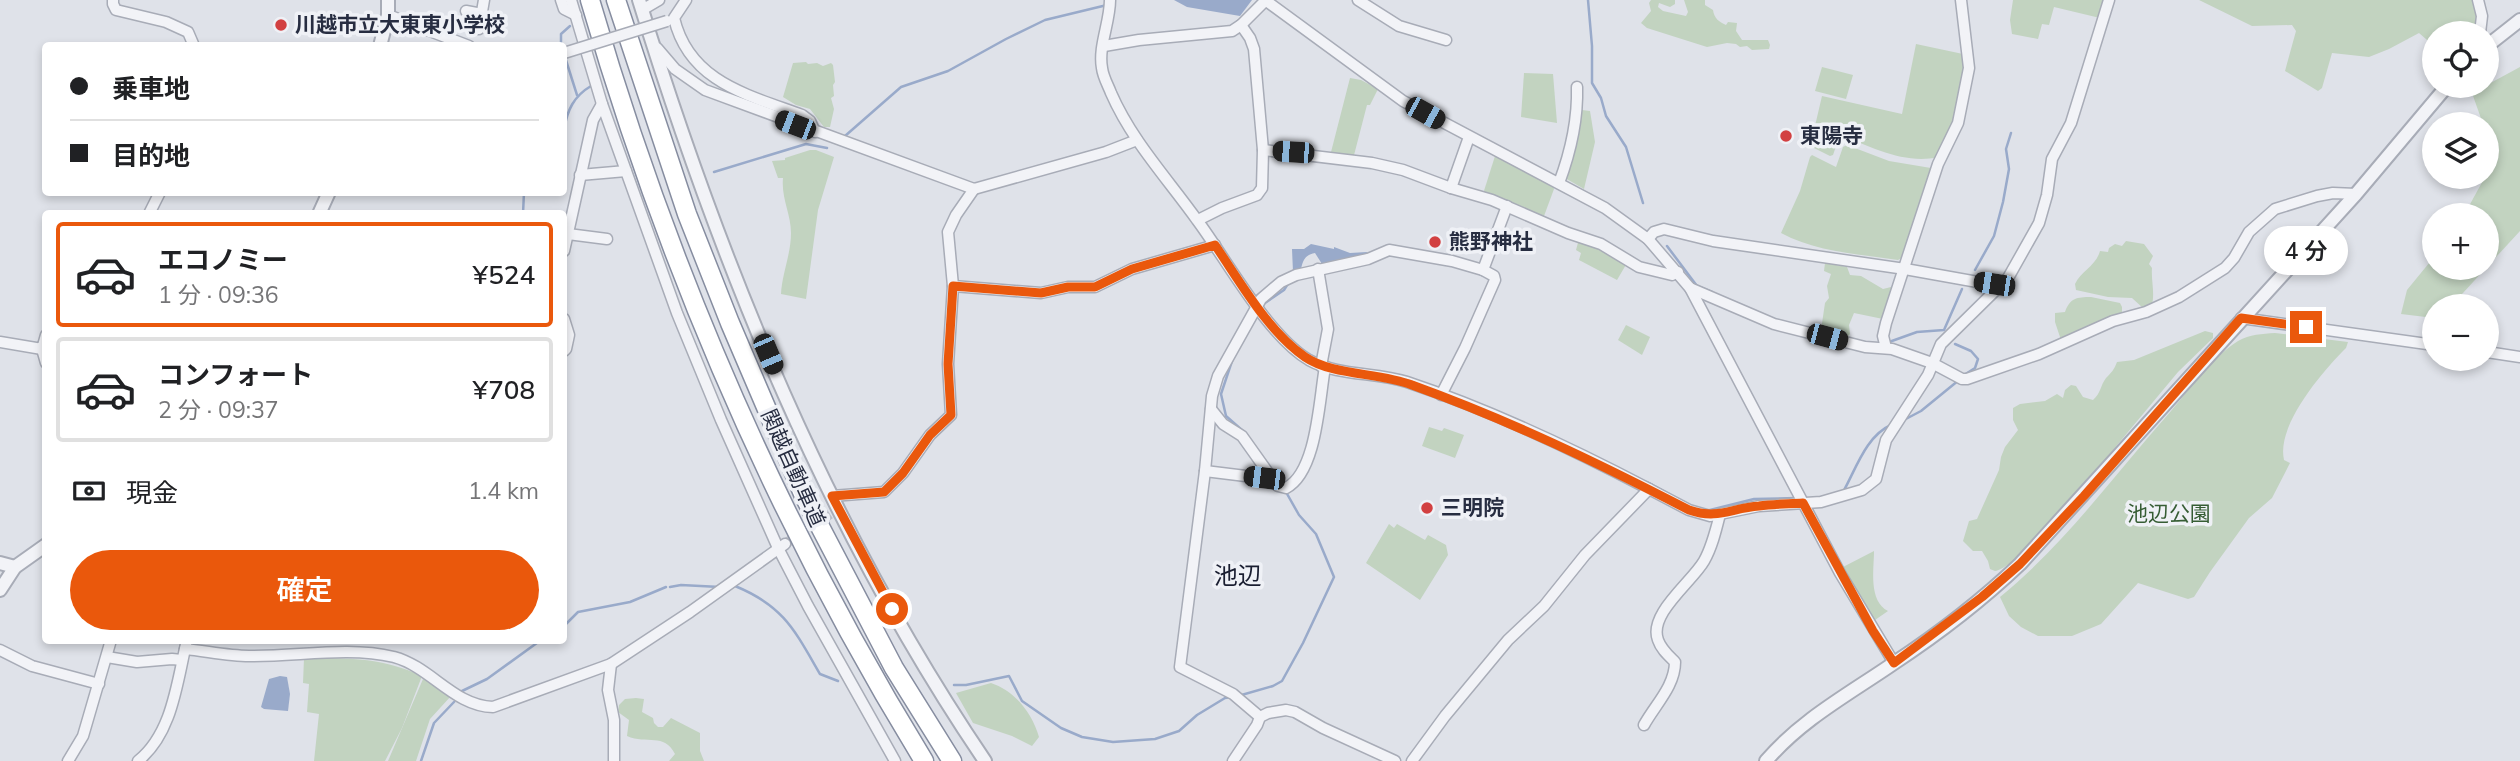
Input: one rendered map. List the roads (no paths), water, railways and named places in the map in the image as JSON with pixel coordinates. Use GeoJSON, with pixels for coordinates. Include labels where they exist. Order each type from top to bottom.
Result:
{"type":"FeatureCollection","features":[{"type":"Feature","properties":{"kind":"highway","name":"関越自動車道"},"geometry":{"type":"LineString","coordinates":[[590,0],[663,221],[723,370],[789,520],[873,678],[924,761]]}},
{"type":"Feature","properties":{"kind":"highway","name":"関越自動車道"},"geometry":{"type":"LineString","coordinates":[[616,0],[687,214],[804,496],[894,668],[951,761]]}},
{"type":"Feature","properties":{"kind":"street"},"geometry":{"type":"LineString","coordinates":[[113,0],[116,10],[166,22],[188,32],[192,42]]}},
{"type":"Feature","properties":{"kind":"street"},"geometry":{"type":"LineString","coordinates":[[381,42],[388,15],[388,0]]}},
{"type":"Feature","properties":{"kind":"street"},"geometry":{"type":"LineString","coordinates":[[479,29],[484,0]]}},
{"type":"Feature","properties":{"kind":"street"},"geometry":{"type":"LineString","coordinates":[[561,0],[564,9],[576,15]]}},
{"type":"Feature","properties":{"kind":"street"},"geometry":{"type":"LineString","coordinates":[[571,0],[602,104],[677,313],[735,453],[827,641],[895,761]]}},
{"type":"Feature","properties":{"kind":"street"},"geometry":{"type":"LineString","coordinates":[[659,0],[641,5],[701,189],[777,377],[832,496],[834,511],[929,674],[985,761]]}},
{"type":"Feature","properties":{"kind":"street"},"geometry":{"type":"LineString","coordinates":[[567,52],[671,19],[686,0]]}},
{"type":"Feature","properties":{"kind":"street"},"geometry":{"type":"LineString","coordinates":[[1104,46],[1226,32],[1241,25],[1265,0],[1404,101],[1605,208],[1648,239],[1690,288],[1797,492],[1873,631],[1894,663]]}},
{"type":"Feature","properties":{"kind":"street"},"geometry":{"type":"LineString","coordinates":[[1358,0],[1408,30],[1446,40]]}},
{"type":"Feature","properties":{"kind":"street"},"geometry":{"type":"LineString","coordinates":[[1886,348],[1883,335],[1886,323],[1938,164],[1958,123],[1969,68],[1961,0]]}},
{"type":"Feature","properties":{"kind":"street"},"geometry":{"type":"LineString","coordinates":[[1110,5],[1101,59],[1104,75],[1121,115],[1256,305],[1290,345],[1308,359],[1323,366],[1388,377],[1543,436],[1689,510],[1710,516],[1759,506],[1821,502],[1870,486],[1876,479],[1886,440],[1928,375],[1946,339],[2000,286],[2012,271],[2039,223],[2048,195],[2052,159],[2071,123],[2109,0]]}},
{"type":"Feature","properties":{"kind":"street"},"geometry":{"type":"LineString","coordinates":[[2479,0],[2481,21]]}},
{"type":"Feature","properties":{"kind":"street"},"geometry":{"type":"LineString","coordinates":[[466,12],[482,14]]}},
{"type":"Feature","properties":{"kind":"street"},"geometry":{"type":"LineString","coordinates":[[388,15],[458,42]]}},
{"type":"Feature","properties":{"kind":"street"},"geometry":{"type":"LineString","coordinates":[[671,19],[689,54],[710,76],[802,116],[810,121],[814,132]]}},
{"type":"Feature","properties":{"kind":"street"},"geometry":{"type":"LineString","coordinates":[[2499,37],[2520,20]]}},
{"type":"Feature","properties":{"kind":"street"},"geometry":{"type":"LineString","coordinates":[[1198,220],[1257,195],[1262,188],[1263,150],[1254,49],[1251,38],[1241,25]]}},
{"type":"Feature","properties":{"kind":"street"},"geometry":{"type":"LineString","coordinates":[[654,45],[675,69],[705,90],[814,132],[974,188],[1137,141]]}},
{"type":"Feature","properties":{"kind":"street"},"geometry":{"type":"LineString","coordinates":[[1559,183],[1571,150],[1576,123],[1577,87]]}},
{"type":"Feature","properties":{"kind":"street"},"geometry":{"type":"LineString","coordinates":[[1766,761],[1807,721],[1894,663],[1982,597],[2020,564],[2356,194],[2437,98]]}},
{"type":"Feature","properties":{"kind":"street"},"geometry":{"type":"LineString","coordinates":[[567,238],[593,120],[602,104]]}},
{"type":"Feature","properties":{"kind":"street"},"geometry":{"type":"LineString","coordinates":[[1451,188],[1469,137]]}},
{"type":"Feature","properties":{"kind":"street"},"geometry":{"type":"LineString","coordinates":[[1263,150],[1387,165],[1507,206],[1568,233],[1601,244],[1639,267],[1672,275],[1678,272]]}},
{"type":"Feature","properties":{"kind":"street"},"geometry":{"type":"LineString","coordinates":[[580,175],[626,171]]}},
{"type":"Feature","properties":{"kind":"street"},"geometry":{"type":"LineString","coordinates":[[832,496],[884,492],[903,473],[930,435],[949,418],[951,406],[948,364],[953,286],[948,232],[974,188]]}},
{"type":"Feature","properties":{"kind":"street"},"geometry":{"type":"LineString","coordinates":[[1690,288],[1774,324],[1865,347],[1886,348],[1932,363],[1961,379],[2023,360],[2113,321],[2146,312],[2179,297],[2225,268],[2249,232],[2276,209],[2333,193],[2356,194]]}},
{"type":"Feature","properties":{"kind":"street"},"geometry":{"type":"LineString","coordinates":[[1483,270],[1507,206]]}},
{"type":"Feature","properties":{"kind":"street"},"geometry":{"type":"LineString","coordinates":[[1648,239],[1664,229],[1713,241],[2000,286]]}},
{"type":"Feature","properties":{"kind":"street"},"geometry":{"type":"LineString","coordinates":[[568,234],[607,239]]}},
{"type":"Feature","properties":{"kind":"street"},"geometry":{"type":"LineString","coordinates":[[953,286],[1041,293],[1068,287],[1095,287],[1132,269],[1215,245]]}},
{"type":"Feature","properties":{"kind":"street"},"geometry":{"type":"LineString","coordinates":[[1260,717],[1235,696],[1180,667],[1212,396],[1218,376],[1256,305],[1282,282],[1318,269],[1368,259],[1383,251],[1396,250],[1483,270],[1494,276],[1495,280],[1441,395]]}},
{"type":"Feature","properties":{"kind":"street"},"geometry":{"type":"LineString","coordinates":[[1205,471],[1270,479],[1278,486],[1286,488],[1297,481],[1301,474],[1313,442],[1328,328],[1318,269]]}},
{"type":"Feature","properties":{"kind":"street"},"geometry":{"type":"LineString","coordinates":[[2241,318],[2422,343]]}},
{"type":"Feature","properties":{"kind":"street"},"geometry":{"type":"LineString","coordinates":[[0,342],[42,349]]}},
{"type":"Feature","properties":{"kind":"street"},"geometry":{"type":"LineString","coordinates":[[2499,354],[2520,357]]}},
{"type":"Feature","properties":{"kind":"street"},"geometry":{"type":"LineString","coordinates":[[1211,410],[1223,424],[1249,443],[1270,479]]}},
{"type":"Feature","properties":{"kind":"street"},"geometry":{"type":"LineString","coordinates":[[1412,761],[1445,716],[1508,640],[1544,606],[1585,555],[1649,489]]}},
{"type":"Feature","properties":{"kind":"street"},"geometry":{"type":"LineString","coordinates":[[1644,725],[1664,694],[1675,668],[1675,662],[1657,638],[1660,619],[1671,601],[1704,562],[1720,514]]}},
{"type":"Feature","properties":{"kind":"street"},"geometry":{"type":"LineString","coordinates":[[138,761],[164,725],[186,645],[246,656],[359,652],[395,658],[422,669],[465,701],[478,707],[493,707],[611,664],[782,546]]}},
{"type":"Feature","properties":{"kind":"street"},"geometry":{"type":"LineString","coordinates":[[0,590],[15,567],[42,548]]}},
{"type":"Feature","properties":{"kind":"street"},"geometry":{"type":"LineString","coordinates":[[0,563],[15,567]]}},
{"type":"Feature","properties":{"kind":"street"},"geometry":{"type":"LineString","coordinates":[[68,761],[83,736],[110,644]]}},
{"type":"Feature","properties":{"kind":"street"},"geometry":{"type":"LineString","coordinates":[[0,650],[32,666],[99,684]]}},
{"type":"Feature","properties":{"kind":"street"},"geometry":{"type":"LineString","coordinates":[[107,657],[137,663],[182,660]]}},
{"type":"Feature","properties":{"kind":"street"},"geometry":{"type":"LineString","coordinates":[[611,664],[608,690],[614,720],[614,761]]}},
{"type":"Feature","properties":{"kind":"street"},"geometry":{"type":"LineString","coordinates":[[1260,717],[1286,710],[1295,712],[1395,761]]}},
{"type":"Feature","properties":{"kind":"street"},"geometry":{"type":"LineString","coordinates":[[1233,761],[1260,717]]}},
{"type":"Feature","properties":{"kind":"water"},"geometry":{"type":"Polygon","coordinates":[[[1174,0],[1252,0],[1240,16],[1187,7],[1174,0]]]}},
{"type":"Feature","properties":{"kind":"water"},"geometry":{"type":"Polygon","coordinates":[[[1311,244],[1334,247],[1350,253],[1367,252],[1366,256],[1322,264],[1315,253],[1305,258],[1301,269],[1293,272],[1292,249],[1304,249],[1311,244]]]}},
{"type":"Feature","properties":{"kind":"water"},"geometry":{"type":"Polygon","coordinates":[[[287,677],[290,694],[288,711],[264,709],[261,707],[269,679],[287,677]]]}},
{"type":"Feature","properties":{"kind":"waterway"},"geometry":{"type":"LineString","coordinates":[[1588,0],[1592,83],[1601,98],[1606,116],[1626,147],[1643,203]]}},
{"type":"Feature","properties":{"kind":"waterway"},"geometry":{"type":"LineString","coordinates":[[845,136],[901,87],[948,71],[1045,20],[1107,5]]}},
{"type":"Feature","properties":{"kind":"waterway"},"geometry":{"type":"LineString","coordinates":[[561,42],[561,34],[570,26]]}},
{"type":"Feature","properties":{"kind":"waterway"},"geometry":{"type":"LineString","coordinates":[[567,63],[577,95]]}},
{"type":"Feature","properties":{"kind":"waterway"},"geometry":{"type":"LineString","coordinates":[[567,116],[572,104],[591,86]]}},
{"type":"Feature","properties":{"kind":"waterway"},"geometry":{"type":"LineString","coordinates":[[1975,270],[1994,236],[2003,202],[2009,169],[2006,149],[2011,133]]}},
{"type":"Feature","properties":{"kind":"waterway"},"geometry":{"type":"LineString","coordinates":[[714,172],[806,144],[827,148]]}},
{"type":"Feature","properties":{"kind":"waterway"},"geometry":{"type":"LineString","coordinates":[[632,173],[637,187]]}},
{"type":"Feature","properties":{"kind":"waterway"},"geometry":{"type":"LineString","coordinates":[[523,210],[524,196]]}},
{"type":"Feature","properties":{"kind":"waterway"},"geometry":{"type":"LineString","coordinates":[[1667,246],[1697,286],[1712,292]]}},
{"type":"Feature","properties":{"kind":"waterway"},"geometry":{"type":"LineString","coordinates":[[1262,305],[1284,290],[1289,282]]}},
{"type":"Feature","properties":{"kind":"waterway"},"geometry":{"type":"LineString","coordinates":[[1889,342],[1917,332],[1944,330],[1962,289]]}},
{"type":"Feature","properties":{"kind":"waterway"},"geometry":{"type":"LineString","coordinates":[[1955,344],[1971,351],[1978,359],[1975,368],[1964,375]]}},
{"type":"Feature","properties":{"kind":"waterway"},"geometry":{"type":"LineString","coordinates":[[1233,358],[1221,394],[1226,416],[1243,431]]}},
{"type":"Feature","properties":{"kind":"waterway"},"geometry":{"type":"LineString","coordinates":[[1902,421],[1921,411],[1959,380]]}},
{"type":"Feature","properties":{"kind":"waterway"},"geometry":{"type":"LineString","coordinates":[[1843,492],[1868,445],[1882,430],[1891,425]]}},
{"type":"Feature","properties":{"kind":"waterway"},"geometry":{"type":"LineString","coordinates":[[1266,462],[1280,482]]}},
{"type":"Feature","properties":{"kind":"waterway"},"geometry":{"type":"LineString","coordinates":[[1647,482],[1669,494]]}},
{"type":"Feature","properties":{"kind":"waterway"},"geometry":{"type":"LineString","coordinates":[[1238,696],[1282,681],[1334,577],[1316,534],[1299,515],[1286,492]]}},
{"type":"Feature","properties":{"kind":"waterway"},"geometry":{"type":"LineString","coordinates":[[1706,511],[1754,499],[1796,498]]}},
{"type":"Feature","properties":{"kind":"waterway"},"geometry":{"type":"LineString","coordinates":[[735,586],[777,611],[795,633],[820,674],[838,681]]}},
{"type":"Feature","properties":{"kind":"waterway"},"geometry":{"type":"LineString","coordinates":[[567,623],[578,612],[630,602],[666,587]]}},
{"type":"Feature","properties":{"kind":"waterway"},"geometry":{"type":"LineString","coordinates":[[670,587],[720,587]]}},
{"type":"Feature","properties":{"kind":"waterway"},"geometry":{"type":"LineString","coordinates":[[462,691],[487,679],[535,644]]}},
{"type":"Feature","properties":{"kind":"waterway"},"geometry":{"type":"LineString","coordinates":[[954,685],[1009,676],[1022,701],[1061,728],[1082,737],[1113,742],[1155,739],[1179,731],[1197,715],[1231,697]]}},
{"type":"Feature","properties":{"kind":"waterway"},"geometry":{"type":"LineString","coordinates":[[421,761],[434,723],[454,702]]}},
{"type":"Feature","properties":{"kind":"tunnel"},"geometry":{"type":"LineString","coordinates":[[785,544],[830,514]]}},
{"type":"Feature","properties":{"kind":"place","name":"川越市立大東東小学校"},"geometry":{"type":"Point","coordinates":[281,25]}},
{"type":"Feature","properties":{"kind":"place","name":"東陽寺"},"geometry":{"type":"Point","coordinates":[1786,136]}},
{"type":"Feature","properties":{"kind":"place","name":"熊野神社"},"geometry":{"type":"Point","coordinates":[1435,242]}},
{"type":"Feature","properties":{"kind":"place","name":"三明院"},"geometry":{"type":"Point","coordinates":[1427,508]}},
{"type":"Feature","properties":{"kind":"district","name":"池辺"},"geometry":{"type":"Point","coordinates":[1238,576]}},
{"type":"Feature","properties":{"kind":"park label","name":"池辺公園"},"geometry":{"type":"Point","coordinates":[2169,514]}}]}
